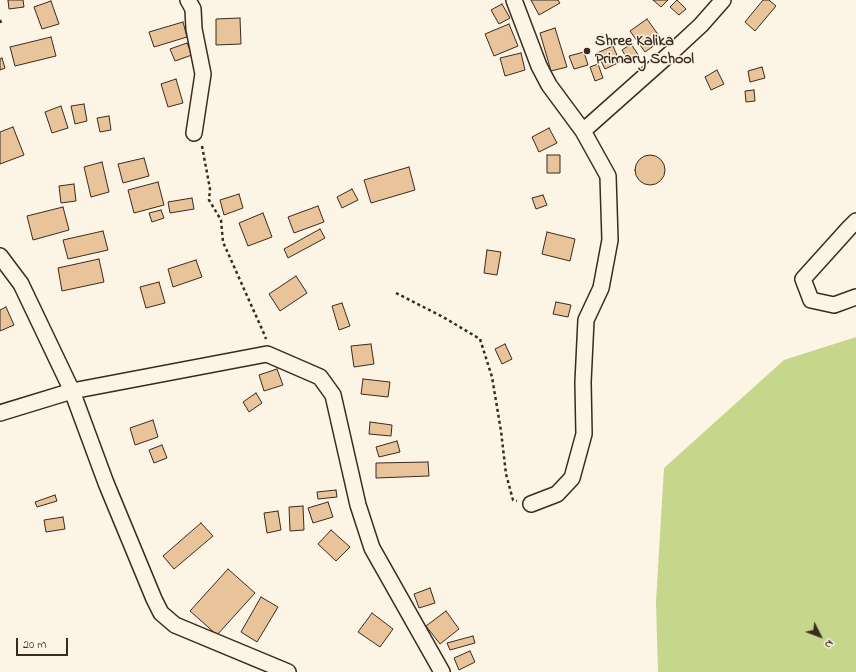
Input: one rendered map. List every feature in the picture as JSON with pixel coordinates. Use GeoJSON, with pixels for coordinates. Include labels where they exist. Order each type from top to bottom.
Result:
{"type":"FeatureCollection","features":[{"type":"Feature","properties":{"kind":"street"},"geometry":{"type":"LineString","coordinates":[[188,0],[193,9],[194,29],[203,74],[194,133]]}},
{"type":"Feature","properties":{"kind":"street"},"geometry":{"type":"LineString","coordinates":[[514,0],[549,85],[582,132],[608,176],[610,240],[601,288],[586,320],[583,382],[584,434],[572,478],[557,494],[531,504]]}},
{"type":"Feature","properties":{"kind":"street"},"geometry":{"type":"LineString","coordinates":[[582,132],[701,25],[723,0]]}},
{"type":"Feature","properties":{"kind":"street"},"geometry":{"type":"LineString","coordinates":[[856,221],[803,278],[811,300],[834,305],[856,297]]}},
{"type":"Feature","properties":{"kind":"street"},"geometry":{"type":"LineString","coordinates":[[0,256],[21,284],[72,391],[106,483],[161,613],[175,625],[283,671]]}},
{"type":"Feature","properties":{"kind":"street"},"geometry":{"type":"LineString","coordinates":[[0,413],[72,391],[267,354],[320,377],[333,395],[358,505],[372,548],[442,672]]}},
{"type":"Feature","properties":{"kind":"path"},"geometry":{"type":"LineString","coordinates":[[194,133],[202,144],[210,190],[209,200],[221,220],[222,242],[265,336],[267,354]]}},
{"type":"Feature","properties":{"kind":"path"},"geometry":{"type":"LineString","coordinates":[[396,294],[443,317],[480,339],[492,377],[506,474],[513,500],[531,504]]}},
{"type":"Feature","properties":{"kind":"green space"},"geometry":{"type":"Polygon","coordinates":[[[856,337],[856,672],[658,672],[656,602],[664,468],[784,360],[856,337]]]}},
{"type":"Feature","properties":{"kind":"building"},"geometry":{"type":"Polygon","coordinates":[[[8,0],[23,0],[24,7],[9,9],[8,0]]]}},
{"type":"Feature","properties":{"kind":"building"},"geometry":{"type":"Polygon","coordinates":[[[531,0],[558,0],[560,3],[539,15],[531,0]]]}},
{"type":"Feature","properties":{"kind":"building"},"geometry":{"type":"Polygon","coordinates":[[[653,0],[668,0],[661,7],[653,0]]]}},
{"type":"Feature","properties":{"kind":"building"},"geometry":{"type":"Polygon","coordinates":[[[677,0],[686,9],[679,15],[670,7],[677,0]]]}},
{"type":"Feature","properties":{"kind":"building"},"geometry":{"type":"Polygon","coordinates":[[[763,0],[769,0],[776,6],[755,31],[745,22],[763,0]]]}},
{"type":"Feature","properties":{"kind":"building"},"geometry":{"type":"Polygon","coordinates":[[[51,1],[59,24],[42,29],[34,7],[51,1]]]}},
{"type":"Feature","properties":{"kind":"building"},"geometry":{"type":"Polygon","coordinates":[[[502,4],[510,18],[499,24],[491,10],[502,4]]]}},
{"type":"Feature","properties":{"kind":"building"},"geometry":{"type":"Polygon","coordinates":[[[240,18],[241,44],[216,45],[216,19],[240,18]]]}},
{"type":"Feature","properties":{"kind":"building"},"geometry":{"type":"Polygon","coordinates":[[[647,19],[662,40],[645,52],[630,31],[647,19]]]}},
{"type":"Feature","properties":{"kind":"building"},"geometry":{"type":"Polygon","coordinates":[[[183,22],[187,37],[154,47],[149,32],[183,22]]]}},
{"type":"Feature","properties":{"kind":"building"},"geometry":{"type":"Polygon","coordinates":[[[509,24],[518,46],[494,56],[485,34],[509,24]]]}},
{"type":"Feature","properties":{"kind":"building"},"geometry":{"type":"Polygon","coordinates":[[[555,28],[567,67],[551,71],[540,33],[555,28]]]}},
{"type":"Feature","properties":{"kind":"building"},"geometry":{"type":"Polygon","coordinates":[[[51,37],[56,56],[15,66],[10,47],[51,37]]]}},
{"type":"Feature","properties":{"kind":"building"},"geometry":{"type":"Polygon","coordinates":[[[187,43],[192,55],[175,61],[170,49],[187,43]]]}},
{"type":"Feature","properties":{"kind":"building"},"geometry":{"type":"Polygon","coordinates":[[[631,44],[639,56],[629,62],[622,50],[631,44]]]}},
{"type":"Feature","properties":{"kind":"building"},"geometry":{"type":"Polygon","coordinates":[[[613,46],[620,62],[605,69],[597,53],[613,46]]]}},
{"type":"Feature","properties":{"kind":"building"},"geometry":{"type":"Polygon","coordinates":[[[584,52],[588,65],[574,69],[569,56],[584,52]]]}},
{"type":"Feature","properties":{"kind":"building"},"geometry":{"type":"Polygon","coordinates":[[[521,53],[525,70],[505,76],[500,58],[521,53]]]}},
{"type":"Feature","properties":{"kind":"building"},"geometry":{"type":"Polygon","coordinates":[[[2,58],[5,68],[0,70],[0,59],[2,58]]]}},
{"type":"Feature","properties":{"kind":"building"},"geometry":{"type":"Polygon","coordinates":[[[598,64],[603,78],[595,81],[590,67],[598,64]]]}},
{"type":"Feature","properties":{"kind":"building"},"geometry":{"type":"Polygon","coordinates":[[[762,67],[765,78],[750,82],[748,71],[762,67]]]}},
{"type":"Feature","properties":{"kind":"building"},"geometry":{"type":"Polygon","coordinates":[[[717,70],[724,84],[711,90],[705,77],[717,70]]]}},
{"type":"Feature","properties":{"kind":"building"},"geometry":{"type":"Polygon","coordinates":[[[176,79],[183,103],[168,107],[161,84],[176,79]]]}},
{"type":"Feature","properties":{"kind":"building"},"geometry":{"type":"Polygon","coordinates":[[[754,90],[755,101],[746,102],[745,91],[754,90]]]}},
{"type":"Feature","properties":{"kind":"building"},"geometry":{"type":"Polygon","coordinates":[[[84,104],[87,121],[75,124],[71,106],[84,104]]]}},
{"type":"Feature","properties":{"kind":"building"},"geometry":{"type":"Polygon","coordinates":[[[61,106],[68,128],[52,133],[45,112],[61,106]]]}},
{"type":"Feature","properties":{"kind":"building"},"geometry":{"type":"Polygon","coordinates":[[[109,116],[111,130],[100,132],[97,118],[109,116]]]}},
{"type":"Feature","properties":{"kind":"building"},"geometry":{"type":"Polygon","coordinates":[[[13,127],[24,155],[0,164],[0,132],[13,127]]]}},
{"type":"Feature","properties":{"kind":"building"},"geometry":{"type":"Polygon","coordinates":[[[549,128],[557,143],[539,152],[532,137],[549,128]]]}},
{"type":"Feature","properties":{"kind":"building"},"geometry":{"type":"Polygon","coordinates":[[[547,155],[560,155],[560,173],[547,173],[547,155]]]}},
{"type":"Feature","properties":{"kind":"building"},"geometry":{"type":"Polygon","coordinates":[[[650,155],[661,159],[665,170],[661,181],[650,185],[639,181],[635,170],[639,159],[650,155]]]}},
{"type":"Feature","properties":{"kind":"building"},"geometry":{"type":"Polygon","coordinates":[[[144,158],[149,176],[123,183],[118,164],[144,158]]]}},
{"type":"Feature","properties":{"kind":"building"},"geometry":{"type":"Polygon","coordinates":[[[102,162],[109,192],[91,197],[84,167],[102,162]]]}},
{"type":"Feature","properties":{"kind":"building"},"geometry":{"type":"Polygon","coordinates":[[[409,167],[415,190],[371,203],[364,180],[409,167]]]}},
{"type":"Feature","properties":{"kind":"building"},"geometry":{"type":"Polygon","coordinates":[[[158,182],[164,205],[134,213],[128,190],[158,182]]]}},
{"type":"Feature","properties":{"kind":"building"},"geometry":{"type":"Polygon","coordinates":[[[74,184],[76,201],[61,203],[59,186],[74,184]]]}},
{"type":"Feature","properties":{"kind":"building"},"geometry":{"type":"Polygon","coordinates":[[[352,189],[358,200],[342,208],[337,197],[352,189]]]}},
{"type":"Feature","properties":{"kind":"building"},"geometry":{"type":"Polygon","coordinates":[[[239,194],[243,208],[224,215],[220,200],[239,194]]]}},
{"type":"Feature","properties":{"kind":"building"},"geometry":{"type":"Polygon","coordinates":[[[543,195],[547,205],[536,209],[532,198],[543,195]]]}},
{"type":"Feature","properties":{"kind":"building"},"geometry":{"type":"Polygon","coordinates":[[[192,198],[194,209],[170,213],[168,202],[192,198]]]}},
{"type":"Feature","properties":{"kind":"building"},"geometry":{"type":"Polygon","coordinates":[[[318,206],[324,222],[294,233],[288,217],[318,206]]]}},
{"type":"Feature","properties":{"kind":"building"},"geometry":{"type":"Polygon","coordinates":[[[63,207],[69,230],[33,240],[27,216],[63,207]]]}},
{"type":"Feature","properties":{"kind":"building"},"geometry":{"type":"Polygon","coordinates":[[[161,210],[164,218],[152,222],[149,213],[161,210]]]}},
{"type":"Feature","properties":{"kind":"building"},"geometry":{"type":"Polygon","coordinates":[[[263,213],[272,237],[248,246],[239,223],[263,213]]]}},
{"type":"Feature","properties":{"kind":"building"},"geometry":{"type":"Polygon","coordinates":[[[320,229],[325,238],[288,258],[284,249],[320,229]]]}},
{"type":"Feature","properties":{"kind":"building"},"geometry":{"type":"Polygon","coordinates":[[[103,231],[108,250],[68,259],[63,240],[103,231]]]}},
{"type":"Feature","properties":{"kind":"building"},"geometry":{"type":"Polygon","coordinates":[[[547,232],[575,239],[570,261],[542,254],[547,232]]]}},
{"type":"Feature","properties":{"kind":"building"},"geometry":{"type":"Polygon","coordinates":[[[487,250],[501,252],[497,275],[484,273],[487,250]]]}},
{"type":"Feature","properties":{"kind":"building"},"geometry":{"type":"Polygon","coordinates":[[[99,259],[104,282],[62,291],[58,268],[99,259]]]}},
{"type":"Feature","properties":{"kind":"building"},"geometry":{"type":"Polygon","coordinates":[[[196,260],[202,277],[173,287],[168,269],[196,260]]]}},
{"type":"Feature","properties":{"kind":"building"},"geometry":{"type":"Polygon","coordinates":[[[296,276],[307,293],[280,311],[269,294],[296,276]]]}},
{"type":"Feature","properties":{"kind":"building"},"geometry":{"type":"Polygon","coordinates":[[[159,282],[165,303],[146,308],[140,287],[159,282]]]}},
{"type":"Feature","properties":{"kind":"building"},"geometry":{"type":"Polygon","coordinates":[[[556,302],[571,305],[568,317],[553,314],[556,302]]]}},
{"type":"Feature","properties":{"kind":"building"},"geometry":{"type":"Polygon","coordinates":[[[342,303],[350,326],[339,330],[332,306],[342,303]]]}},
{"type":"Feature","properties":{"kind":"building"},"geometry":{"type":"Polygon","coordinates":[[[6,307],[14,325],[0,331],[0,310],[6,307]]]}},
{"type":"Feature","properties":{"kind":"building"},"geometry":{"type":"Polygon","coordinates":[[[371,344],[374,364],[354,367],[351,346],[371,344]]]}},
{"type":"Feature","properties":{"kind":"building"},"geometry":{"type":"Polygon","coordinates":[[[505,344],[512,359],[502,364],[495,349],[505,344]]]}},
{"type":"Feature","properties":{"kind":"building"},"geometry":{"type":"Polygon","coordinates":[[[277,369],[283,385],[264,391],[259,375],[277,369]]]}},
{"type":"Feature","properties":{"kind":"building"},"geometry":{"type":"Polygon","coordinates":[[[363,379],[390,382],[388,397],[361,394],[363,379]]]}},
{"type":"Feature","properties":{"kind":"building"},"geometry":{"type":"Polygon","coordinates":[[[256,393],[262,403],[249,412],[243,402],[256,393]]]}},
{"type":"Feature","properties":{"kind":"building"},"geometry":{"type":"Polygon","coordinates":[[[153,420],[158,437],[135,445],[130,428],[153,420]]]}},
{"type":"Feature","properties":{"kind":"building"},"geometry":{"type":"Polygon","coordinates":[[[370,422],[392,425],[391,436],[369,434],[370,422]]]}},
{"type":"Feature","properties":{"kind":"building"},"geometry":{"type":"Polygon","coordinates":[[[397,441],[400,452],[379,457],[376,447],[397,441]]]}},
{"type":"Feature","properties":{"kind":"building"},"geometry":{"type":"Polygon","coordinates":[[[162,445],[167,458],[154,463],[149,450],[162,445]]]}},
{"type":"Feature","properties":{"kind":"building"},"geometry":{"type":"Polygon","coordinates":[[[428,462],[429,476],[376,478],[376,463],[428,462]]]}},
{"type":"Feature","properties":{"kind":"building"},"geometry":{"type":"Polygon","coordinates":[[[336,490],[337,497],[318,499],[317,492],[336,490]]]}},
{"type":"Feature","properties":{"kind":"building"},"geometry":{"type":"Polygon","coordinates":[[[55,495],[57,501],[37,507],[35,502],[55,495]]]}},
{"type":"Feature","properties":{"kind":"building"},"geometry":{"type":"Polygon","coordinates":[[[328,502],[333,517],[313,523],[308,508],[328,502]]]}},
{"type":"Feature","properties":{"kind":"building"},"geometry":{"type":"Polygon","coordinates":[[[303,506],[304,530],[290,531],[289,507],[303,506]]]}},
{"type":"Feature","properties":{"kind":"building"},"geometry":{"type":"Polygon","coordinates":[[[278,511],[281,530],[267,533],[264,513],[278,511]]]}},
{"type":"Feature","properties":{"kind":"building"},"geometry":{"type":"Polygon","coordinates":[[[63,517],[65,529],[46,532],[44,520],[63,517]]]}},
{"type":"Feature","properties":{"kind":"building"},"geometry":{"type":"Polygon","coordinates":[[[201,523],[213,536],[174,569],[163,556],[201,523]]]}},
{"type":"Feature","properties":{"kind":"building"},"geometry":{"type":"Polygon","coordinates":[[[331,530],[350,547],[336,561],[318,544],[331,530]]]}},
{"type":"Feature","properties":{"kind":"building"},"geometry":{"type":"Polygon","coordinates":[[[228,569],[255,593],[217,635],[190,611],[228,569]]]}},
{"type":"Feature","properties":{"kind":"building"},"geometry":{"type":"Polygon","coordinates":[[[430,588],[435,603],[419,608],[414,594],[430,588]]]}},
{"type":"Feature","properties":{"kind":"building"},"geometry":{"type":"Polygon","coordinates":[[[261,597],[278,607],[257,642],[241,632],[261,597]]]}},
{"type":"Feature","properties":{"kind":"building"},"geometry":{"type":"Polygon","coordinates":[[[446,611],[459,629],[440,644],[426,626],[446,611]]]}},
{"type":"Feature","properties":{"kind":"building"},"geometry":{"type":"Polygon","coordinates":[[[372,613],[393,629],[380,647],[358,632],[372,613]]]}},
{"type":"Feature","properties":{"kind":"building"},"geometry":{"type":"Polygon","coordinates":[[[473,636],[475,643],[450,650],[447,643],[473,636]]]}},
{"type":"Feature","properties":{"kind":"building"},"geometry":{"type":"Polygon","coordinates":[[[470,651],[475,662],[459,670],[454,658],[470,651]]]}},
{"type":"Feature","properties":{"kind":"place","name":"Shree Kalika Primary School"},"geometry":{"type":"Point","coordinates":[587,51]}}]}
